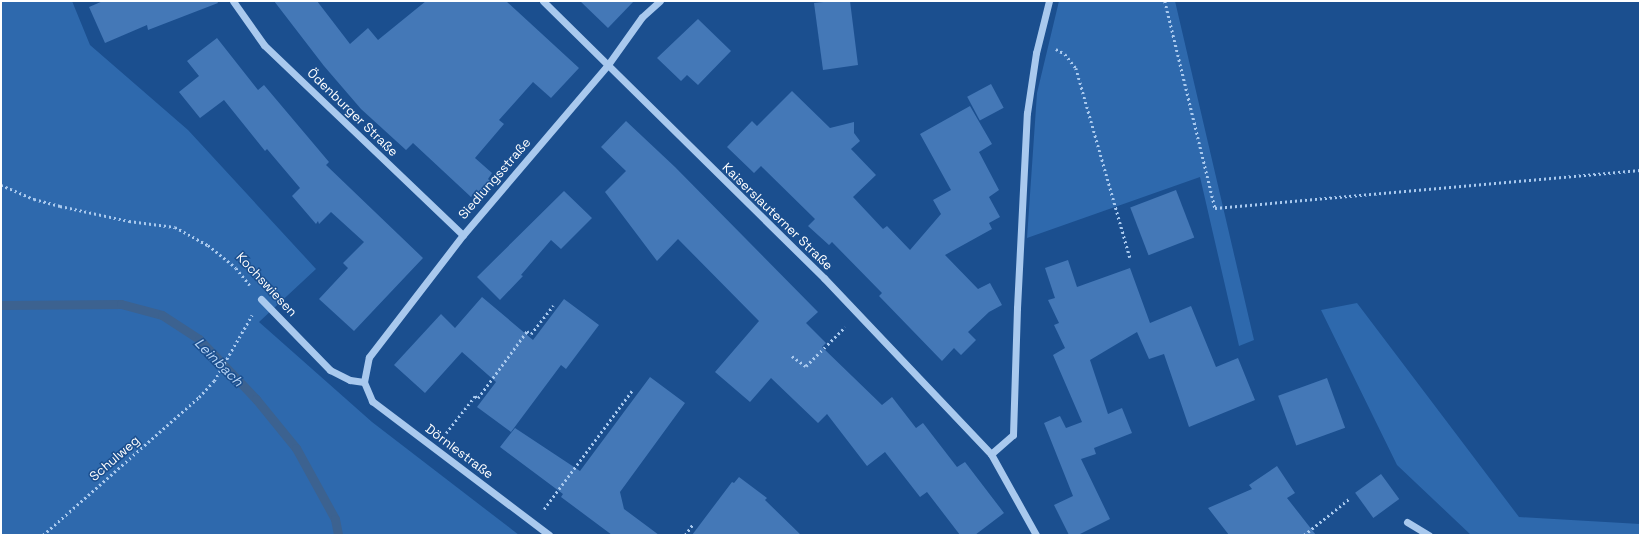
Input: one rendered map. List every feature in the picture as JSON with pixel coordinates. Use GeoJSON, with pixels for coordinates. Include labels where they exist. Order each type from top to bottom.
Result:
{"type":"FeatureCollection","features":[{"type":"Feature","properties":{"kind":"street","name":"Ödenburger Straße"},"geometry":{"type":"LineString","coordinates":[[233,1],[264,45],[463,235]]}},
{"type":"Feature","properties":{"kind":"street","name":"Kaiserslauterner Straße"},"geometry":{"type":"LineString","coordinates":[[543,1],[857,314],[991,454],[1036,535]]}},
{"type":"Feature","properties":{"kind":"street","name":"Siedlungsstraße"},"geometry":{"type":"LineString","coordinates":[[364,382],[369,357],[463,235],[607,66],[642,17],[660,1]]}},
{"type":"Feature","properties":{"kind":"street"},"geometry":{"type":"LineString","coordinates":[[991,454],[1014,435],[1022,177],[1027,113],[1039,41],[1049,1]]}},
{"type":"Feature","properties":{"kind":"street","name":"Kochswiesen"},"geometry":{"type":"LineString","coordinates":[[261,299],[330,370],[350,380],[364,382]]}},
{"type":"Feature","properties":{"kind":"street","name":"Dörnlestraße"},"geometry":{"type":"LineString","coordinates":[[364,382],[372,401],[548,535]]}},
{"type":"Feature","properties":{"kind":"street"},"geometry":{"type":"LineString","coordinates":[[1407,522],[1429,535]]}},
{"type":"Feature","properties":{"kind":"path"},"geometry":{"type":"LineString","coordinates":[[1165,1],[1215,208],[1640,170]]}},
{"type":"Feature","properties":{"kind":"path"},"geometry":{"type":"LineString","coordinates":[[1039,41],[1066,54],[1076,68],[1130,256]]}},
{"type":"Feature","properties":{"kind":"path","name":"Kochswiesen"},"geometry":{"type":"LineString","coordinates":[[1,184],[34,200],[175,227],[208,245],[236,268],[261,299]]}},
{"type":"Feature","properties":{"kind":"path","name":"Schulweg"},"geometry":{"type":"LineString","coordinates":[[43,535],[199,397],[214,381],[237,344],[261,299]]}},
{"type":"Feature","properties":{"kind":"path"},"geometry":{"type":"LineString","coordinates":[[434,448],[475,396],[478,398],[527,331],[531,334],[553,306]]}},
{"type":"Feature","properties":{"kind":"path"},"geometry":{"type":"LineString","coordinates":[[792,356],[806,366],[857,314]]}},
{"type":"Feature","properties":{"kind":"path"},"geometry":{"type":"LineString","coordinates":[[533,523],[633,389]]}},
{"type":"Feature","properties":{"kind":"path"},"geometry":{"type":"LineString","coordinates":[[1304,535],[1349,498]]}},
{"type":"Feature","properties":{"kind":"path"},"geometry":{"type":"LineString","coordinates":[[685,535],[693,524]]}},
{"type":"Feature","properties":{"kind":"shaded area"},"geometry":{"type":"Polygon","coordinates":[[[1,1],[72,1],[90,45],[188,130],[316,269],[259,322],[372,422],[519,535],[1,535],[1,1]]]}},
{"type":"Feature","properties":{"kind":"shaded area"},"geometry":{"type":"Polygon","coordinates":[[[1059,1],[1175,1],[1254,340],[1239,346],[1200,177],[1027,238],[1037,93],[1059,1]]]}},
{"type":"Feature","properties":{"kind":"shaded area"},"geometry":{"type":"Polygon","coordinates":[[[1357,303],[1519,517],[1640,524],[1640,535],[1471,535],[1397,465],[1321,310],[1357,303]]]}},
{"type":"Feature","properties":{"kind":"building"},"geometry":{"type":"Polygon","coordinates":[[[103,1],[217,1],[218,3],[148,30],[147,25],[105,43],[89,7],[103,1]]]}},
{"type":"Feature","properties":{"kind":"building"},"geometry":{"type":"Polygon","coordinates":[[[274,1],[317,1],[350,44],[368,28],[378,40],[426,1],[506,1],[579,68],[551,98],[533,82],[499,120],[504,124],[475,158],[492,173],[488,179],[491,182],[476,199],[473,195],[471,197],[413,143],[406,150],[361,109],[324,66],[274,1]]]}},
{"type":"Feature","properties":{"kind":"building"},"geometry":{"type":"Polygon","coordinates":[[[580,1],[634,1],[608,28],[580,1]]]}},
{"type":"Feature","properties":{"kind":"building"},"geometry":{"type":"Polygon","coordinates":[[[850,1],[858,65],[823,70],[814,3],[850,1]]]}},
{"type":"Feature","properties":{"kind":"building"},"geometry":{"type":"Polygon","coordinates":[[[698,19],[731,51],[698,85],[687,75],[681,81],[657,58],[698,19]]]}},
{"type":"Feature","properties":{"kind":"building"},"geometry":{"type":"Polygon","coordinates":[[[217,38],[258,90],[264,85],[329,162],[326,165],[423,258],[354,331],[319,299],[348,268],[343,263],[364,242],[331,212],[319,224],[318,221],[316,224],[292,196],[300,188],[267,149],[265,151],[224,100],[200,118],[179,92],[199,76],[187,61],[217,38]]]}},
{"type":"Feature","properties":{"kind":"building"},"geometry":{"type":"Polygon","coordinates":[[[991,84],[1004,108],[980,121],[967,97],[991,84]]]}},
{"type":"Feature","properties":{"kind":"building"},"geometry":{"type":"Polygon","coordinates":[[[792,91],[830,128],[854,122],[854,133],[860,141],[851,149],[876,175],[853,197],[883,229],[887,226],[910,250],[941,214],[933,200],[951,190],[920,134],[970,106],[992,144],[979,152],[999,190],[989,197],[1000,217],[989,223],[992,229],[945,255],[978,289],[990,283],[1002,305],[989,312],[968,332],[976,340],[961,355],[954,348],[942,361],[879,296],[882,293],[832,242],[829,245],[808,226],[815,219],[761,166],[754,173],[727,147],[752,121],[757,126],[792,91]]]}},
{"type":"Feature","properties":{"kind":"building"},"geometry":{"type":"Polygon","coordinates":[[[626,121],[675,167],[818,312],[806,323],[826,343],[822,347],[882,405],[892,397],[916,428],[923,423],[957,467],[965,462],[1004,513],[975,535],[960,535],[927,492],[920,497],[885,452],[867,466],[827,414],[818,423],[771,378],[750,402],[715,372],[759,321],[678,239],[657,261],[605,192],[626,171],[601,147],[626,121]]]}},
{"type":"Feature","properties":{"kind":"building"},"geometry":{"type":"Polygon","coordinates":[[[1176,190],[1194,238],[1149,255],[1130,208],[1176,190]]]}},
{"type":"Feature","properties":{"kind":"building"},"geometry":{"type":"Polygon","coordinates":[[[564,191],[592,218],[561,249],[551,240],[521,275],[523,276],[500,300],[477,277],[564,191]]]}},
{"type":"Feature","properties":{"kind":"building"},"geometry":{"type":"Polygon","coordinates":[[[1068,260],[1077,287],[1130,268],[1150,323],[1191,306],[1216,367],[1238,358],[1255,400],[1189,427],[1164,354],[1149,359],[1137,332],[1090,360],[1108,414],[1122,408],[1132,433],[1094,448],[1096,454],[1081,459],[1110,519],[1078,535],[1069,535],[1054,505],[1073,496],[1044,423],[1060,416],[1066,428],[1082,422],[1053,355],[1065,348],[1054,325],[1059,323],[1048,300],[1055,298],[1045,268],[1068,260]]]}},
{"type":"Feature","properties":{"kind":"building"},"geometry":{"type":"Polygon","coordinates":[[[482,297],[533,340],[564,299],[599,325],[566,369],[561,365],[511,432],[477,407],[496,382],[462,352],[425,393],[394,365],[441,314],[455,328],[482,297]]]}},
{"type":"Feature","properties":{"kind":"building"},"geometry":{"type":"Polygon","coordinates":[[[650,377],[685,403],[620,492],[624,509],[659,535],[612,535],[561,497],[563,494],[500,447],[515,428],[580,471],[650,377]]]}},
{"type":"Feature","properties":{"kind":"building"},"geometry":{"type":"Polygon","coordinates":[[[1327,378],[1345,428],[1296,446],[1278,396],[1327,378]]]}},
{"type":"Feature","properties":{"kind":"building"},"geometry":{"type":"Polygon","coordinates":[[[1277,466],[1295,493],[1287,498],[1316,535],[1229,535],[1208,508],[1252,489],[1249,485],[1277,466]]]}},
{"type":"Feature","properties":{"kind":"building"},"geometry":{"type":"Polygon","coordinates":[[[1381,474],[1399,499],[1373,518],[1355,493],[1381,474]]]}},
{"type":"Feature","properties":{"kind":"building"},"geometry":{"type":"Polygon","coordinates":[[[739,477],[767,498],[765,500],[801,535],[692,535],[732,482],[734,483],[739,477]]]}},
{"type":"Feature","properties":{"kind":"waterway","name":"Leinbach"},"geometry":{"type":"LineString","coordinates":[[1,305],[121,304],[162,315],[199,339],[256,399],[296,448],[335,519],[338,535]]}}]}
